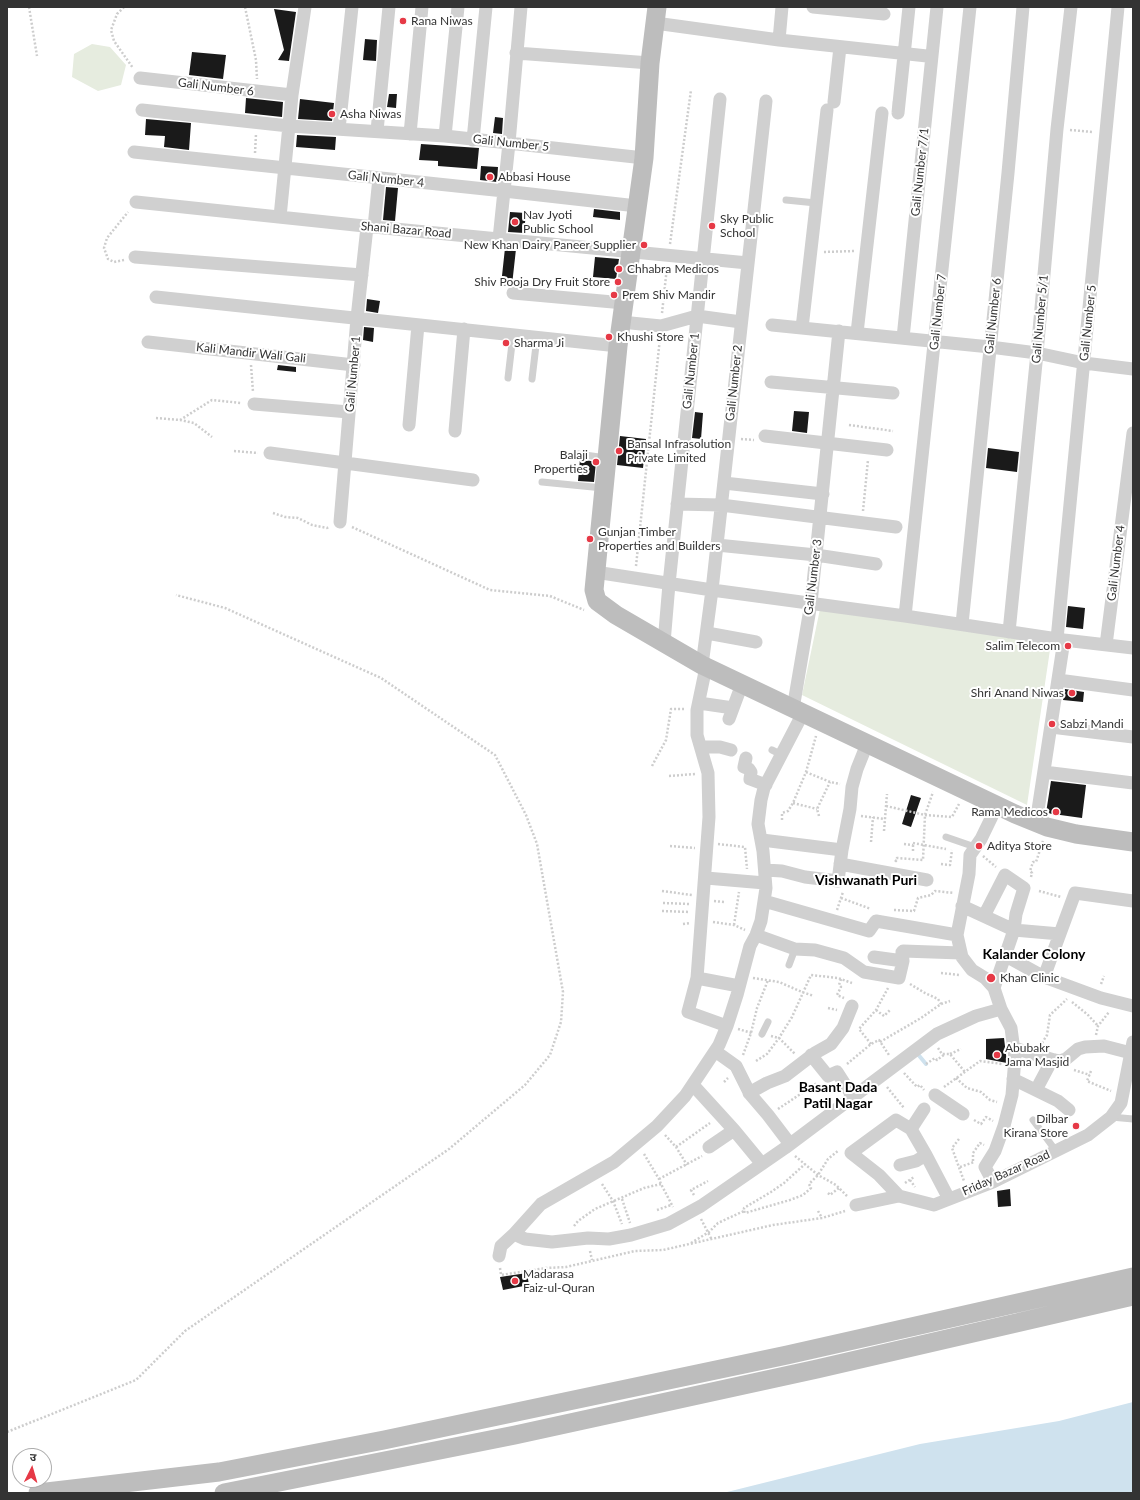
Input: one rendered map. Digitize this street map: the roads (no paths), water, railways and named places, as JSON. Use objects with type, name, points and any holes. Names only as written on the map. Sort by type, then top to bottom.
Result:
[{"type":"main road","points":[[656,15],[650,63],[644,158],[618,346],[595,572],[594,590],[597,601],[616,615],[704,666],[997,806],[1042,825],[1076,834],[1133,842]]},
{"type":"main road","points":[[38,1493],[219,1472],[384,1440],[787,1355],[1133,1277]]},
{"type":"main road","points":[[224,1493],[515,1435],[817,1369],[1133,1296]]},
{"type":"street","points":[[280,217],[286,169],[292,95],[305,7]]},
{"type":"street","points":[[339,129],[352,7]]},
{"type":"street","points":[[378,132],[389,7]]},
{"type":"street","points":[[410,134],[422,7]]},
{"type":"street","points":[[446,136],[458,7]]},
{"type":"street","points":[[474,140],[486,7]]},
{"type":"street","points":[[499,239],[521,7]]},
{"type":"street","points":[[779,40],[782,7]]},
{"type":"street","points":[[814,7],[884,14]]},
{"type":"street","points":[[899,102],[898,113],[909,7]]},
{"type":"street","name":"Gali Number 7/1","points":[[903,338],[937,7]]},
{"type":"street","name":"Gali Number 7","points":[[905,616],[970,7]]},
{"type":"street","name":"Gali Number 6","points":[[962,624],[1023,7]]},
{"type":"street","name":"Gali Number 5/1","points":[[1009,632],[1037,353],[1057,129],[1071,7]]},
{"type":"street","name":"Gali Number 5","points":[[1042,825],[1044,772],[1058,680],[1084,363],[1118,7]]},
{"type":"street","points":[[656,15],[779,40],[927,56]]},
{"type":"street","points":[[802,328],[816,203],[840,47]]},
{"type":"street","points":[[516,53],[650,63]]},
{"type":"street","name":"Gali Number 6","points":[[140,78],[292,95]]},
{"type":"street","name":"Gali Number 1","points":[[664,643],[677,504],[720,99]]},
{"type":"street","name":"Gali Number 2","points":[[727,1026],[688,1012],[697,978],[706,878],[710,806],[708,773],[697,735],[698,706],[704,666],[766,101]]},
{"type":"street","name":"Gali Number 5","points":[[142,110],[289,126],[446,136],[644,158]]},
{"type":"street","points":[[857,333],[882,113]]},
{"type":"street","name":"Gali Number 4","points":[[134,152],[637,206]]},
{"type":"street","name":"Gali Number 1","points":[[340,522],[357,318],[362,275],[379,178]]},
{"type":"street","name":"Shani Bazar Road","points":[[136,202],[371,227],[703,260],[748,263]]},
{"type":"street","points":[[135,257],[362,275]]},
{"type":"street","points":[[513,293],[624,303]]},
{"type":"street","points":[[156,297],[618,346]]},
{"type":"street","points":[[621,322],[661,326],[697,316],[741,322]]},
{"type":"street","points":[[409,425],[418,325]]},
{"type":"street","points":[[772,325],[990,347],[1037,353],[1084,363],[1133,369]]},
{"type":"street","points":[[454,431],[464,329]]},
{"type":"street","name":"Gali Number 3","points":[[499,1256],[501,1246],[541,1204],[614,1162],[657,1126],[679,1104],[715,1050],[727,1026],[750,946],[756,935],[764,901],[765,876],[762,840],[758,824],[761,800],[777,753],[805,714],[811,603],[839,331]]},
{"type":"street","name":"Kali Mandir Wali Gali","points":[[148,342],[354,365]]},
{"type":"street","points":[[771,382],[893,393]]},
{"type":"street","points":[[254,404],[349,412]]},
{"type":"street","name":"Gali Number 4","points":[[1106,645],[1133,432]]},
{"type":"street","points":[[765,436],[887,450]]},
{"type":"street","points":[[270,453],[473,480]]},
{"type":"street","points":[[724,483],[823,494]]},
{"type":"street","points":[[677,504],[721,505],[896,527]]},
{"type":"street","points":[[717,545],[816,554],[876,564]]},
{"type":"street","points":[[595,572],[669,584],[962,624],[1061,640],[1133,648]]},
{"type":"street","points":[[707,633],[756,642]]},
{"type":"street","points":[[1058,680],[1133,690]]},
{"type":"street","points":[[698,706],[731,714],[742,684]]},
{"type":"street","points":[[1051,727],[1133,737]]},
{"type":"street","points":[[706,878],[740,881],[782,872],[805,877],[838,881],[852,787],[857,769],[867,744]]},
{"type":"street","points":[[701,747],[720,747],[731,750]]},
{"type":"street","points":[[746,758],[744,767],[751,772],[749,776],[750,779],[766,786]]},
{"type":"street","points":[[1044,772],[1133,783]]},
{"type":"street","points":[[993,1182],[985,1167],[995,1151],[1009,1107],[1014,1074],[1014,1048],[1011,1028],[1001,1009],[994,988],[985,978],[972,970],[962,957],[957,935],[973,851],[981,839],[997,806]]},
{"type":"street","points":[[762,840],[842,850]]},
{"type":"street","points":[[840,864],[927,880]]},
{"type":"street","points":[[984,916],[1005,875],[1024,888],[1016,914],[1014,930],[994,988]]},
{"type":"street","points":[[1044,977],[1075,893],[1133,901]]},
{"type":"street","points":[[963,900],[984,916],[1014,930],[1060,934]]},
{"type":"street","points":[[764,901],[869,931],[879,917],[957,935]]},
{"type":"street","points":[[756,935],[795,949],[815,950],[844,958],[864,972],[899,978],[903,961],[902,952],[904,951],[961,953]]},
{"type":"street","points":[[874,956],[903,961]]},
{"type":"street","points":[[1006,956],[1044,977],[1115,1002],[1133,1006]]},
{"type":"street","points":[[697,978],[740,981]]},
{"type":"street","points":[[749,1093],[766,1083],[785,1076],[811,1055],[831,1044],[843,1028],[852,1006]]},
{"type":"street","points":[[514,1234],[525,1239],[552,1242],[565,1242],[588,1238],[609,1239],[655,1228],[678,1218],[696,1209],[788,1146],[931,1039],[945,1030],[976,1016],[1001,1009]]},
{"type":"street","points":[[1014,1048],[1052,1060],[1060,1061],[1066,1059],[1078,1049],[1085,1047],[1104,1046],[1132,1048]]},
{"type":"street","name":"Friday Bazar Road","points":[[899,1196],[934,1205],[993,1182],[1088,1136],[1111,1117],[1121,1103],[1132,1048]]},
{"type":"street","points":[[715,1050],[736,1066],[749,1093],[768,1115],[788,1146]]},
{"type":"street","points":[[811,1055],[832,1074],[853,1097]]},
{"type":"street","points":[[1036,1090],[1052,1060]]},
{"type":"street","points":[[1014,1074],[1036,1090],[1058,1101],[1069,1110]]},
{"type":"street","points":[[693,1085],[734,1130],[762,1164]]},
{"type":"street","points":[[932,1094],[962,1114]]},
{"type":"street","points":[[911,1129],[921,1113]]},
{"type":"street","points":[[899,1196],[879,1175],[851,1153],[892,1128],[896,1120],[911,1129],[949,1199]]},
{"type":"street","points":[[707,1151],[734,1130]]},
{"type":"street","points":[[900,1165],[916,1161],[926,1155]]},
{"type":"street","points":[[856,1205],[899,1196]]},
{"type":"lane","points":[[786,200],[816,203]]},
{"type":"lane","points":[[508,378],[513,335]]},
{"type":"lane","points":[[532,379],[537,337]]},
{"type":"lane","points":[[578,454],[607,458]]},
{"type":"lane","points":[[542,482],[604,488]]},
{"type":"lane","points":[[946,837],[973,851]]},
{"type":"lane","points":[[788,965],[795,949]]},
{"type":"lane","points":[[762,1034],[768,1022]]},
{"type":"lane","points":[[1111,1117],[1133,1119]]},
{"type":"lane","points":[[1033,1120],[1056,1151]]},
{"type":"water","points":[[1133,1402],[1133,1493],[723,1493],[920,1444],[1059,1421]]},
{"type":"waterway","points":[[916,1052],[926,1064]]},
{"type":"place","name":"Rana Niwas","points":[[403,21]]},
{"type":"place","name":"Asha Niwas","points":[[332,114]]},
{"type":"place","name":"Abbasi House","points":[[490,177]]},
{"type":"place","name":"Nav Jyoti Public School","points":[[515,222]]},
{"type":"place","name":"Sky Public School","points":[[712,226]]},
{"type":"place","name":"New Khan Dairy Paneer Supplier","points":[[644,245]]},
{"type":"place","name":"Chhabra Medicos","points":[[619,269]]},
{"type":"place","name":"Shiv Pooja Dry Fruit Store","points":[[618,282]]},
{"type":"place","name":"Prem Shiv Mandir","points":[[614,295]]},
{"type":"place","name":"Khushi Store","points":[[609,337]]},
{"type":"place","name":"Sharma Ji","points":[[506,343]]},
{"type":"place","name":"Bansal Infrasolution Private Limited","points":[[619,451]]},
{"type":"place","name":"Balaji Properties","points":[[596,462]]},
{"type":"place","name":"Gunjan Timber Properties and Builders","points":[[590,539]]},
{"type":"place","name":"Salim Telecom","points":[[1068,646]]},
{"type":"place","name":"Shri Anand Niwas","points":[[1072,693]]},
{"type":"place","name":"Sabzi Mandi","points":[[1052,724]]},
{"type":"place","name":"Rama Medicos","points":[[1056,812]]},
{"type":"place","name":"Aditya Store","points":[[979,846]]},
{"type":"place","name":"Khan Clinic","points":[[991,978]]},
{"type":"place","name":"Abubakr Jama Masjid","points":[[997,1055]]},
{"type":"place","name":"Dilbar Kirana Store","points":[[1076,1126]]},
{"type":"place","name":"Madarasa Faiz-ul-Quran","points":[[515,1281]]},
{"type":"district","name":"Vishwanath Puri","points":[[866,880]]},
{"type":"district","name":"Kalander Colony","points":[[1034,954]]},
{"type":"district","name":"Basant Dada Patil Nagar","points":[[838,1096]]}]
